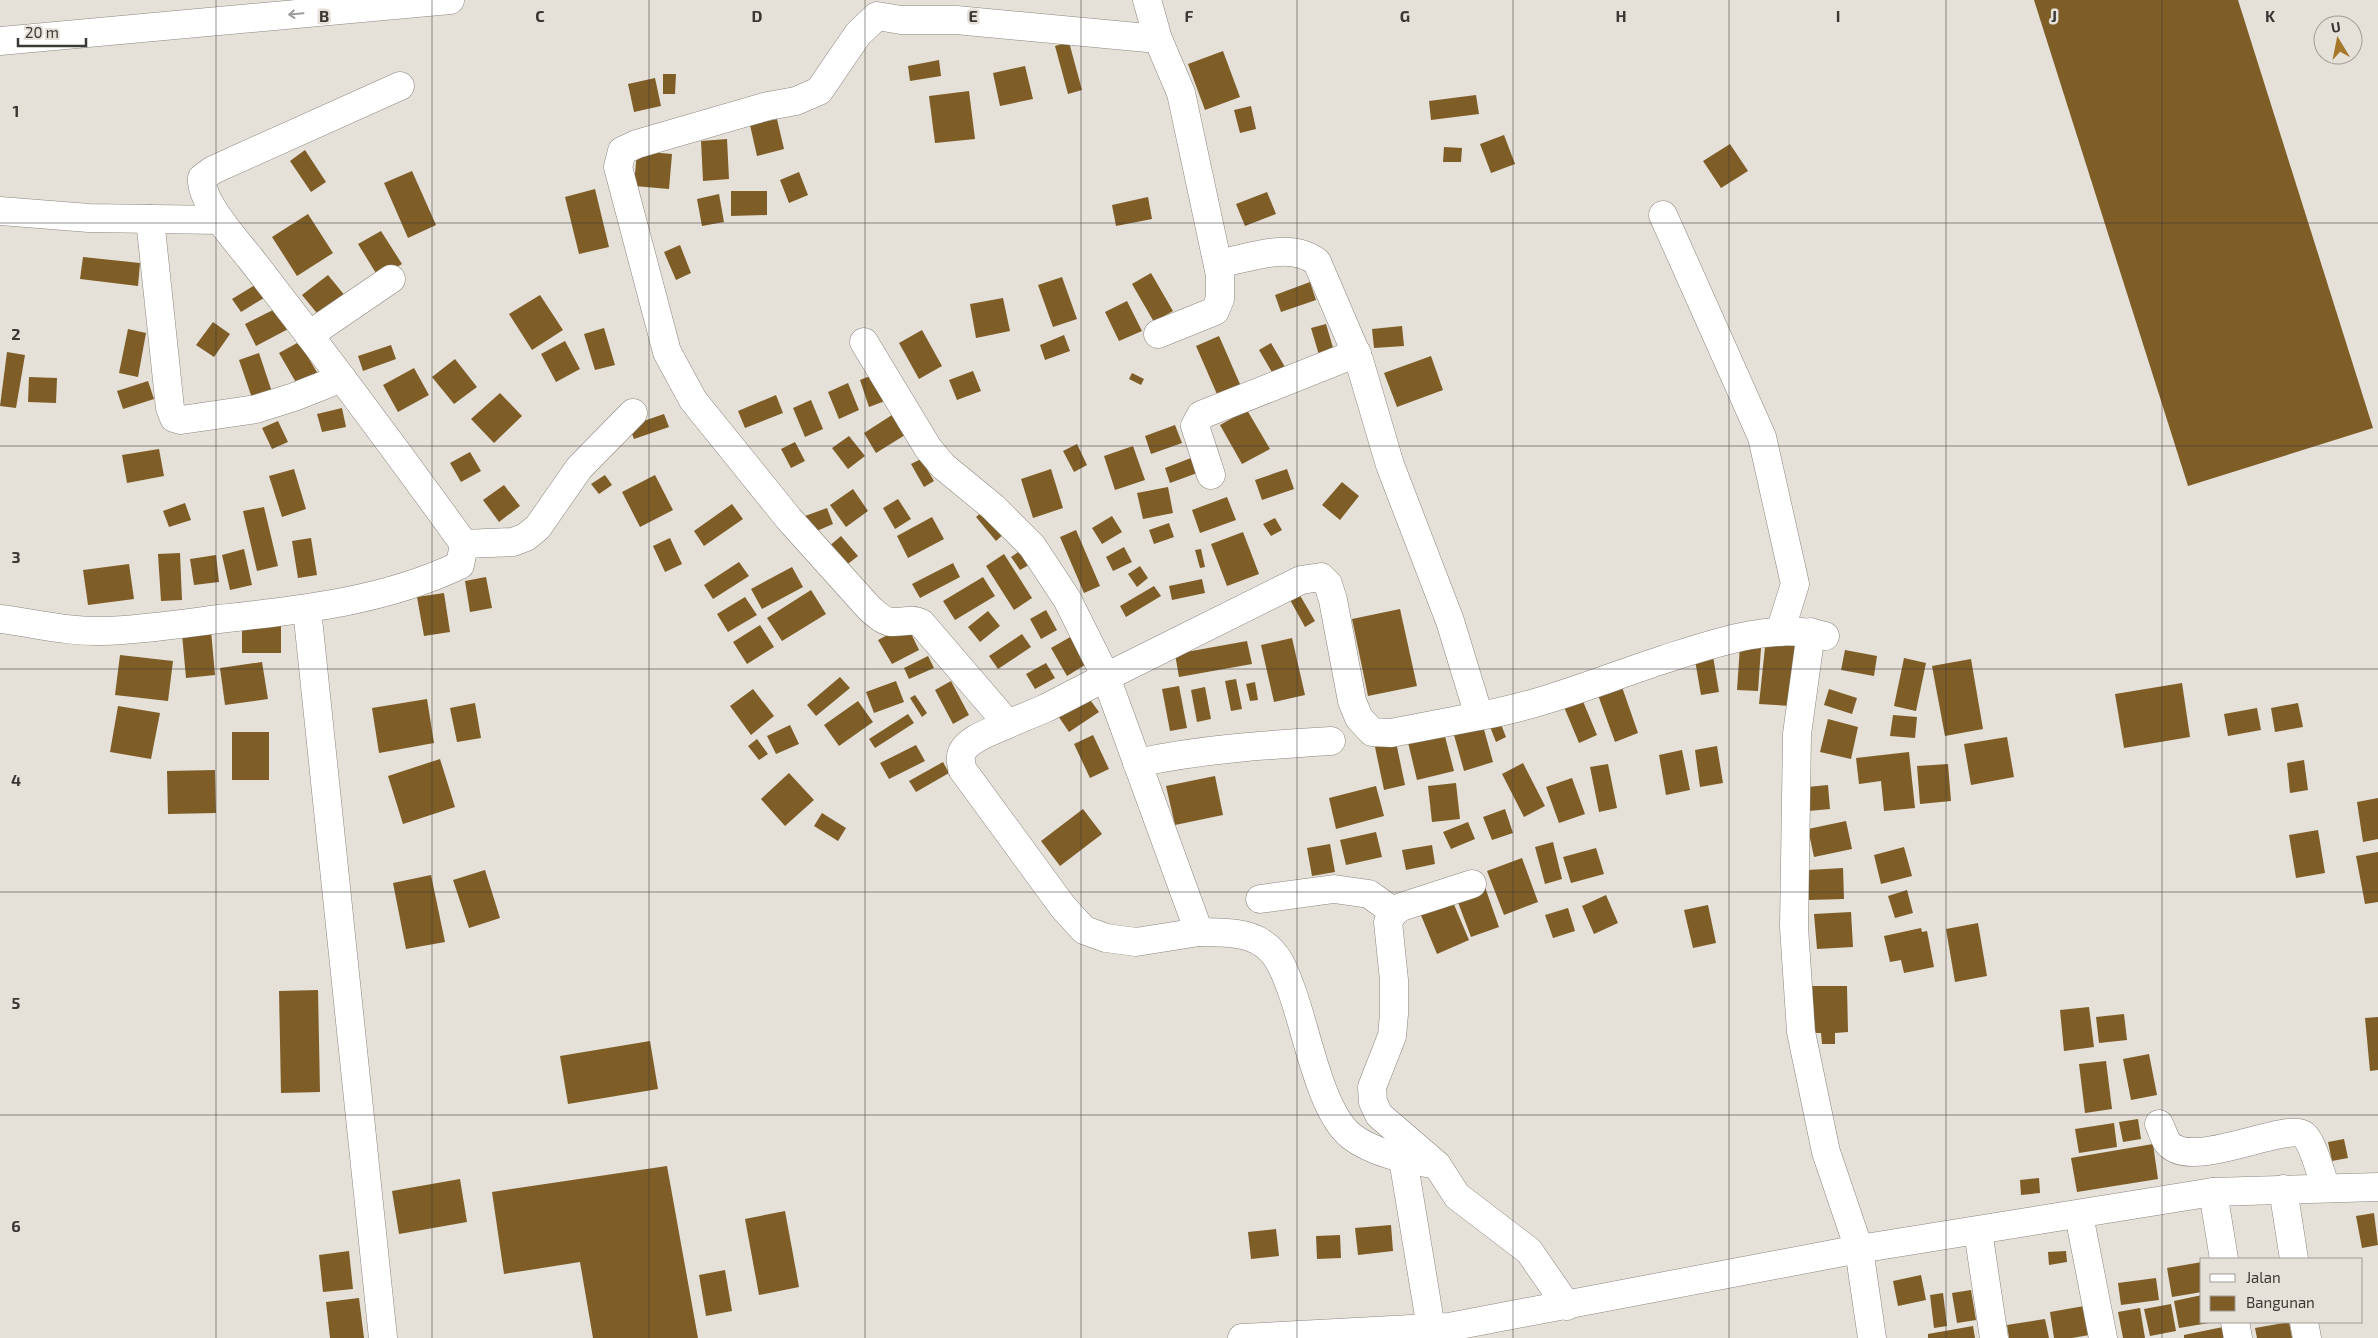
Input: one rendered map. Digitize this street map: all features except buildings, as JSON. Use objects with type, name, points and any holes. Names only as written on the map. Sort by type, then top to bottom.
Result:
[{"type":"main road","points":[[0,41],[450,0]]},
{"type":"main road","points":[[1147,0],[1158,39],[1181,92],[1218,264],[1220,299],[1215,310],[1158,334]]},
{"type":"main road","points":[[1008,724],[921,623],[913,620],[893,622],[884,620],[870,609],[789,519],[692,400],[667,352],[618,167],[622,151],[637,144],[768,106],[796,101],[819,92],[858,34],[877,16],[901,20],[956,20],[1158,39]]},
{"type":"main road","points":[[0,618],[65,630],[101,631],[307,609],[353,600],[442,573],[460,565],[464,544],[342,378],[220,220],[201,187],[202,178],[213,170],[400,86]]},
{"type":"main road","points":[[0,211],[150,219],[220,220]]},
{"type":"main road","points":[[1663,215],[1762,437],[1795,584],[1780,632]]},
{"type":"main road","points":[[150,219],[170,408],[174,418],[181,420],[256,409],[294,397],[342,378]]},
{"type":"main road","points":[[1218,264],[1284,252],[1308,255],[1318,262],[1357,353],[1390,465],[1450,621],[1479,716]]},
{"type":"main road","points":[[309,335],[391,279]]},
{"type":"main road","points":[[864,342],[928,448],[943,466],[993,507],[1032,546],[1067,599],[1106,677],[1199,932]]},
{"type":"main road","points":[[1211,475],[1195,426],[1201,415],[1357,353]]},
{"type":"main road","points":[[464,544],[513,542],[526,538],[538,527],[579,468],[633,413]]},
{"type":"main road","points":[[1437,1165],[1403,1159],[1351,1136],[1330,1110],[1297,1004],[1280,960],[1262,942],[1234,934],[1199,932],[1136,942],[1106,938],[1084,930],[1063,907],[962,769],[961,756],[965,748],[976,740],[1008,724],[1046,708],[1301,580],[1320,577],[1328,584],[1333,600],[1352,702],[1360,718],[1372,732],[1391,733],[1524,707],[1700,648],[1742,637],[1780,632],[1818,634],[1797,744],[1794,927],[1800,1032],[1826,1152],[1859,1249],[1872,1338]]},
{"type":"main road","points":[[307,609],[383,1338]]},
{"type":"main road","points":[[1137,763],[1174,755],[1228,748],[1332,741]]},
{"type":"main road","points":[[1472,884],[1401,907],[1394,912],[1388,922],[1394,980],[1392,1036],[1372,1087],[1373,1102],[1379,1115],[1437,1165],[1457,1196],[1529,1251],[1567,1306]]},
{"type":"main road","points":[[1260,899],[1334,890],[1369,894],[1394,912]]},
{"type":"main road","points":[[2159,1124],[2167,1142],[2175,1148],[2184,1151],[2204,1151],[2232,1147],[2286,1133],[2296,1132],[2304,1135],[2311,1147],[2326,1188]]},
{"type":"main road","points":[[1403,1159],[1431,1328]]},
{"type":"main road","points":[[1242,1338],[1449,1327],[1859,1249],[2213,1192],[2378,1187]]},
{"type":"main road","points":[[2283,1189],[2294,1258]]},
{"type":"main road","points":[[2213,1192],[2224,1258]]},
{"type":"main road","points":[[2078,1215],[2103,1338]]},
{"type":"main road","points":[[1978,1231],[1994,1338]]},
{"type":"main road","points":[[2235,1323],[2238,1338]]},
{"type":"main road","points":[[2304,1323],[2307,1338]]}]
